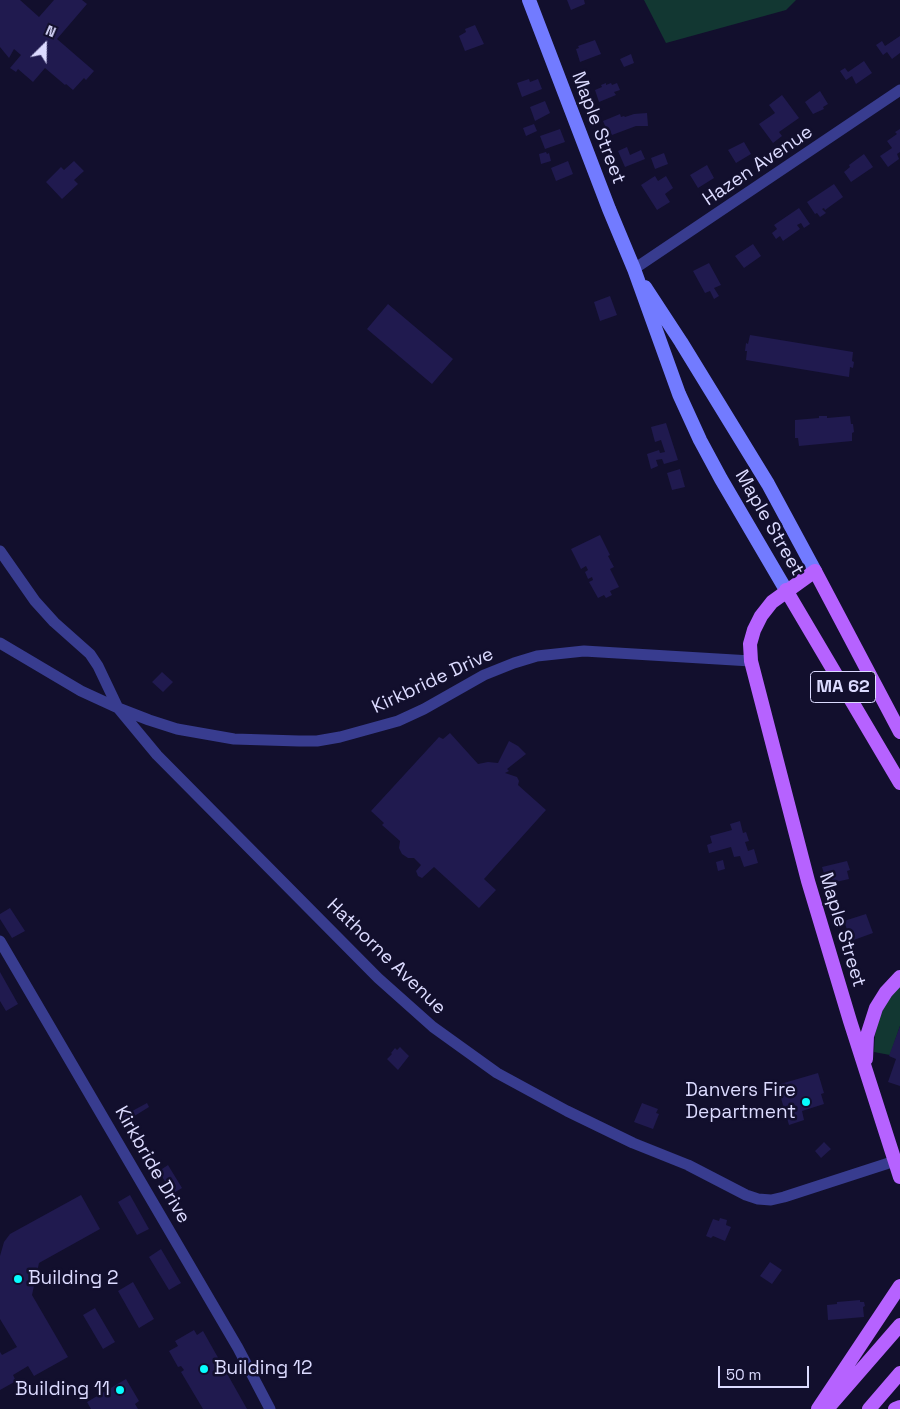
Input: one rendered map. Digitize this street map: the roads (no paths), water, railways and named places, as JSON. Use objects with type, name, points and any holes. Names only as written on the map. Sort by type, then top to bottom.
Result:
[{"type":"main road","name":"Maple Street","points":[[529,0],[609,210],[634,269],[663,353],[696,432],[721,479],[900,783]]},
{"type":"main road","name":"Maple Street","points":[[634,269],[768,484],[900,732]]},
{"type":"main road","name":"Maple Street","points":[[815,571],[786,590],[769,605],[758,620],[750,641],[751,661],[800,852],[867,1075],[900,1177]]},
{"type":"main road","points":[[867,1075],[866,1047],[870,1025],[883,995],[900,977]]},
{"type":"main road","points":[[818,1409],[900,1286]]},
{"type":"main road","points":[[827,1409],[900,1325]]},
{"type":"main road","points":[[869,1409],[900,1373]]},
{"type":"main road","points":[[895,1409],[900,1407]]},
{"type":"street","name":"Hazen Avenue","points":[[634,269],[900,90]]},
{"type":"street","name":"Hathorne Avenue","points":[[0,551],[35,601],[54,622],[90,654],[98,666],[118,708],[157,754],[378,978],[434,1027],[503,1077],[633,1143],[694,1168],[746,1195],[758,1199],[771,1200],[784,1197],[895,1161]]},
{"type":"street","name":"Kirkbride Drive","points":[[0,643],[81,691],[118,708],[159,723],[234,739],[317,741],[359,733],[398,721],[424,709],[490,672],[537,656],[584,651],[751,661]]},
{"type":"street","name":"Kirkbride Drive","points":[[0,941],[238,1348],[270,1409]]},
{"type":"place","name":"Danvers Fire Department","points":[[806,1102]]},
{"type":"place","name":"Building 2","points":[[18,1279]]},
{"type":"place","name":"Building 12","points":[[204,1369]]},
{"type":"place","name":"Building 11","points":[[120,1390]]}]
